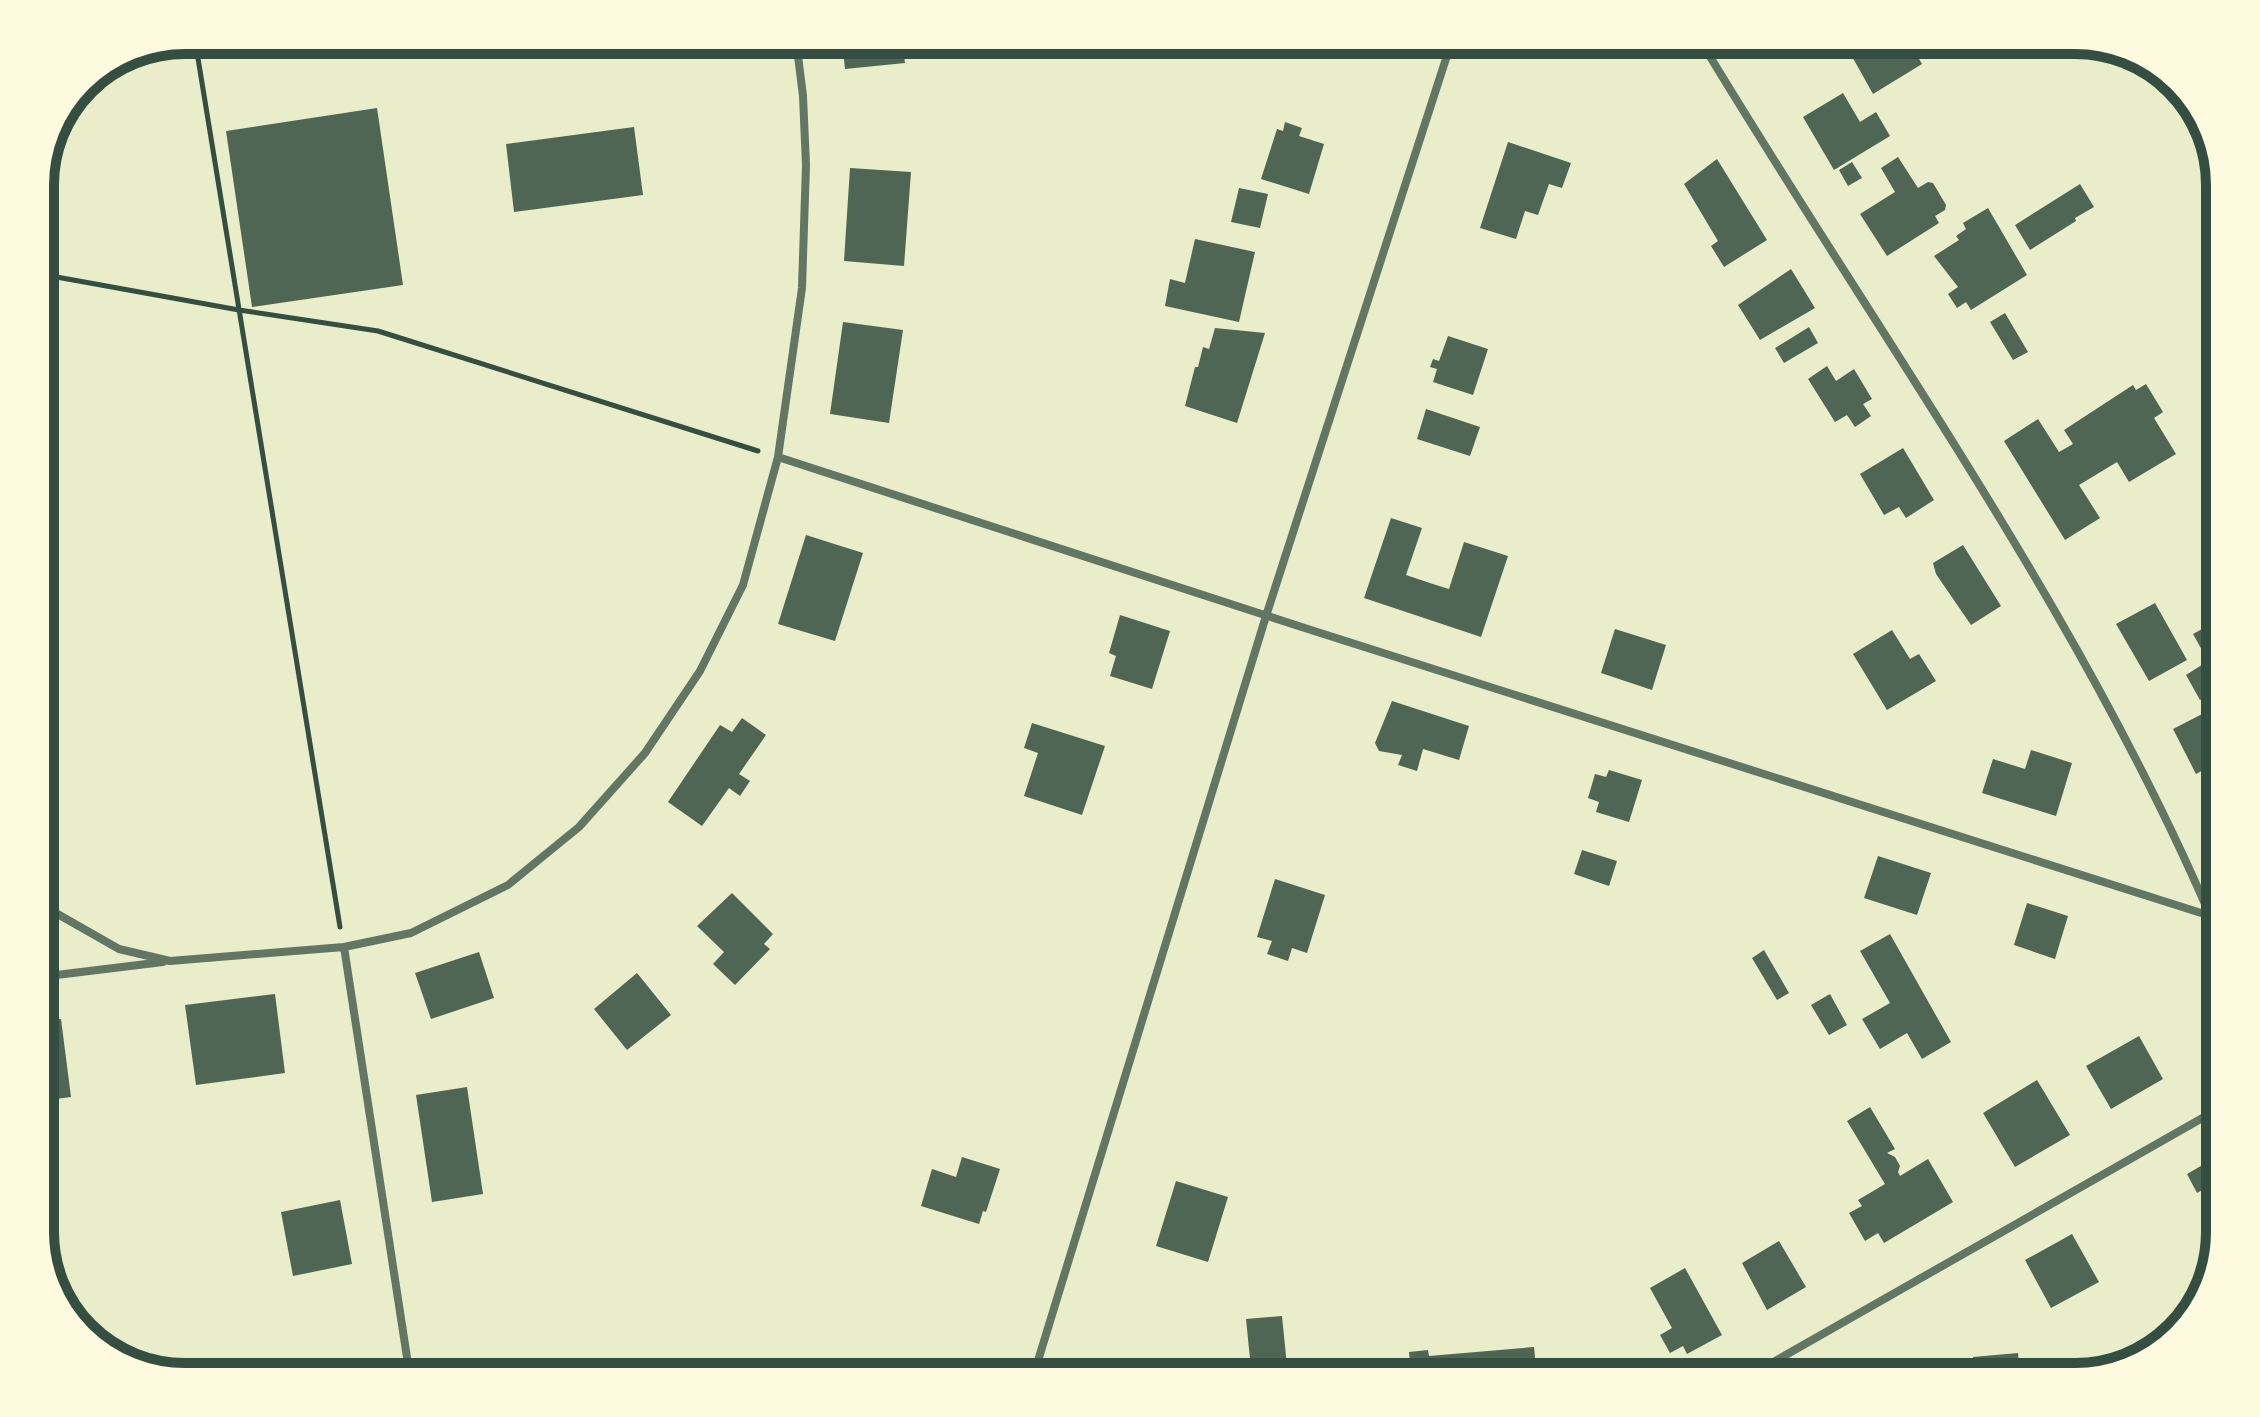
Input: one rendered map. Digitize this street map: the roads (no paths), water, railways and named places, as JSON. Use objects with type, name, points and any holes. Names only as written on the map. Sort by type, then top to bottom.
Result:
[{"type":"street","points":[[54,975],[170,961],[344,947],[411,933],[508,885],[579,827],[645,753],[700,671],[743,585],[778,457],[802,288],[806,165],[798,54]]},
{"type":"street","points":[[1037,1363],[1266,616],[1447,54]]},
{"type":"street","points":[[1708,54],[2049,599],[2141,764],[2206,906]]},
{"type":"street","points":[[778,457],[1266,616],[2206,914]]},
{"type":"street","points":[[54,912],[119,949],[170,961]]},
{"type":"street","points":[[344,947],[408,1363]]},
{"type":"street","points":[[1772,1363],[2206,1116]]}]
